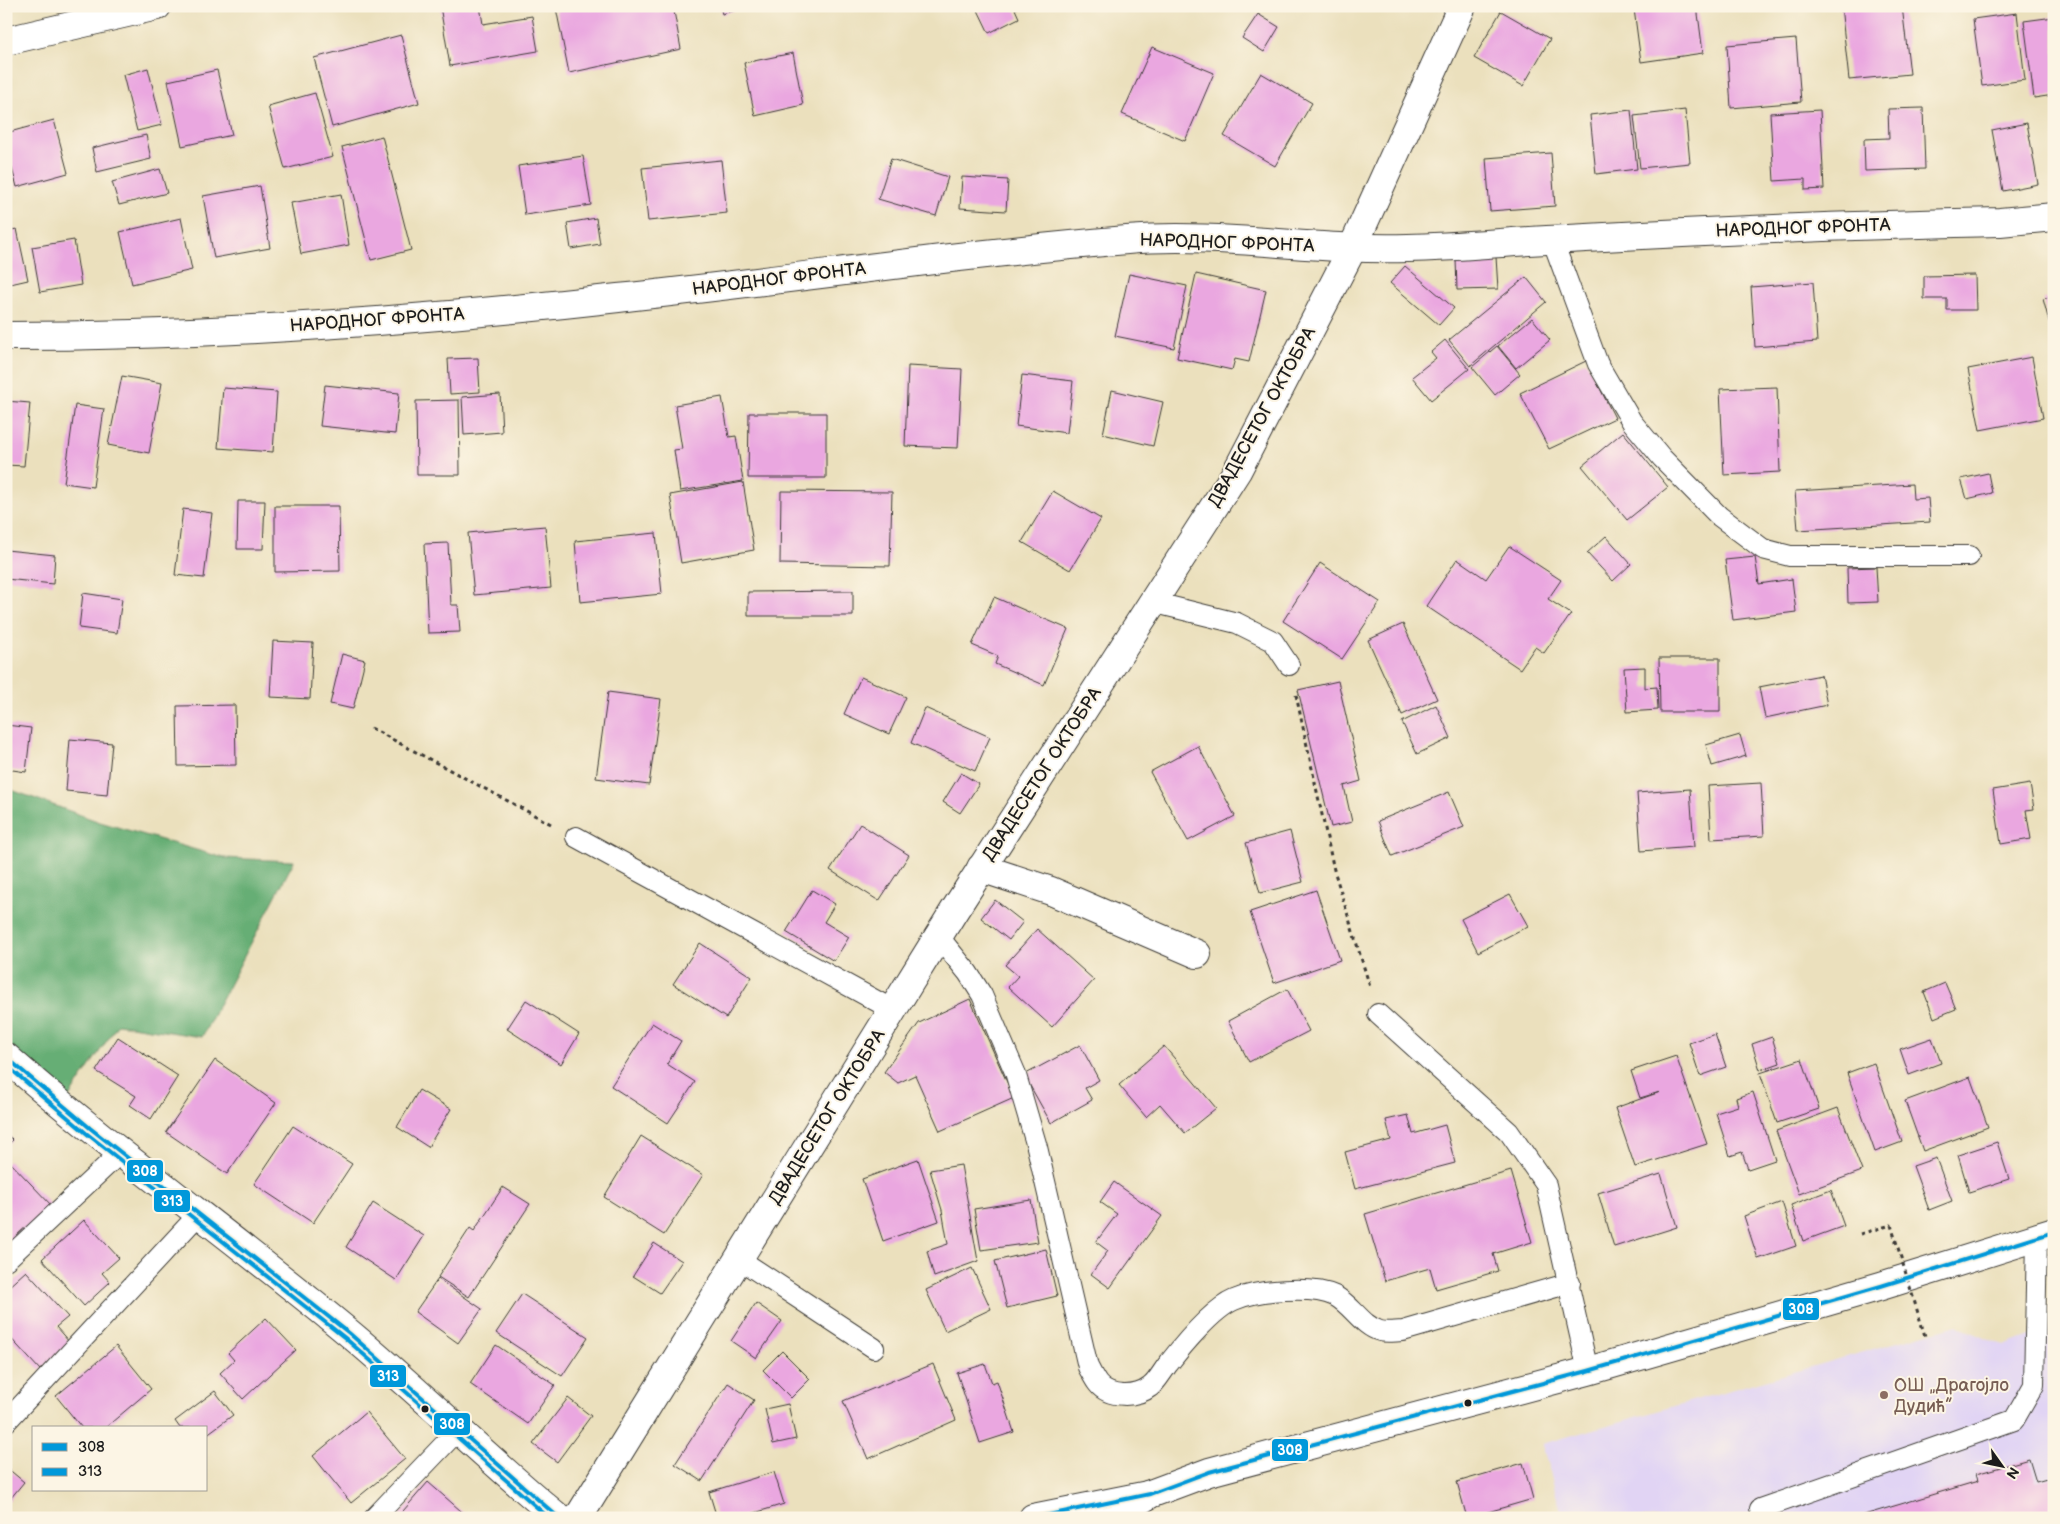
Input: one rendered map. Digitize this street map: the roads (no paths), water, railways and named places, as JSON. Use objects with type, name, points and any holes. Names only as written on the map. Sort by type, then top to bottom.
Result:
[{"type":"street","points":[[6,41],[157,6]]},
{"type":"street","name":"ДВАДЕСЕТОГ ОКТОБРА","points":[[578,1518],[981,868],[1237,471],[1352,249],[1462,6]]},
{"type":"street","name":"НАРОДНОГ ФРОНТА","points":[[6,336],[129,336],[432,317],[624,298],[1009,250],[1136,239],[1222,239],[1352,249],[1408,248],[1552,239],[2000,222],[2054,217]]},
{"type":"street","points":[[981,868],[1051,891],[1197,954]]},
{"type":"street","points":[[6,1057],[62,1107],[349,1333],[559,1518]]},
{"type":"street","points":[[1033,1518],[1150,1494],[1209,1472],[1588,1371],[2045,1235]]},
{"type":"street","points":[[1112,1518],[1150,1494]]},
{"type":"lane","points":[[1552,239],[1598,364],[1632,422],[1662,458],[1718,516],[1763,548],[1790,556],[1969,556]]},
{"type":"lane","points":[[1152,602],[1237,623],[1273,641],[1289,665]]},
{"type":"lane","points":[[576,837],[893,1010]]},
{"type":"lane","points":[[939,936],[968,973],[982,995],[1014,1072],[1037,1147],[1088,1367],[1098,1385],[1117,1394],[1130,1396],[1150,1387],[1180,1349],[1205,1322],[1233,1300],[1282,1290],[1311,1289],[1334,1296],[1348,1305],[1370,1325],[1380,1331],[1387,1332],[1403,1330],[1570,1284]]},
{"type":"lane","points":[[1378,1014],[1509,1132],[1546,1185],[1570,1284],[1588,1371]]},
{"type":"lane","points":[[6,1260],[120,1152]]},
{"type":"lane","points":[[6,1422],[199,1214]]},
{"type":"lane","points":[[1760,1509],[2014,1420],[2034,1385],[2045,1235]]},
{"type":"lane","points":[[740,1259],[874,1348]]},
{"type":"lane","points":[[374,1518],[459,1429]]},
{"type":"place","name":"ОШ „Драгојло Дудић”","points":[[1884,1395]]}]
